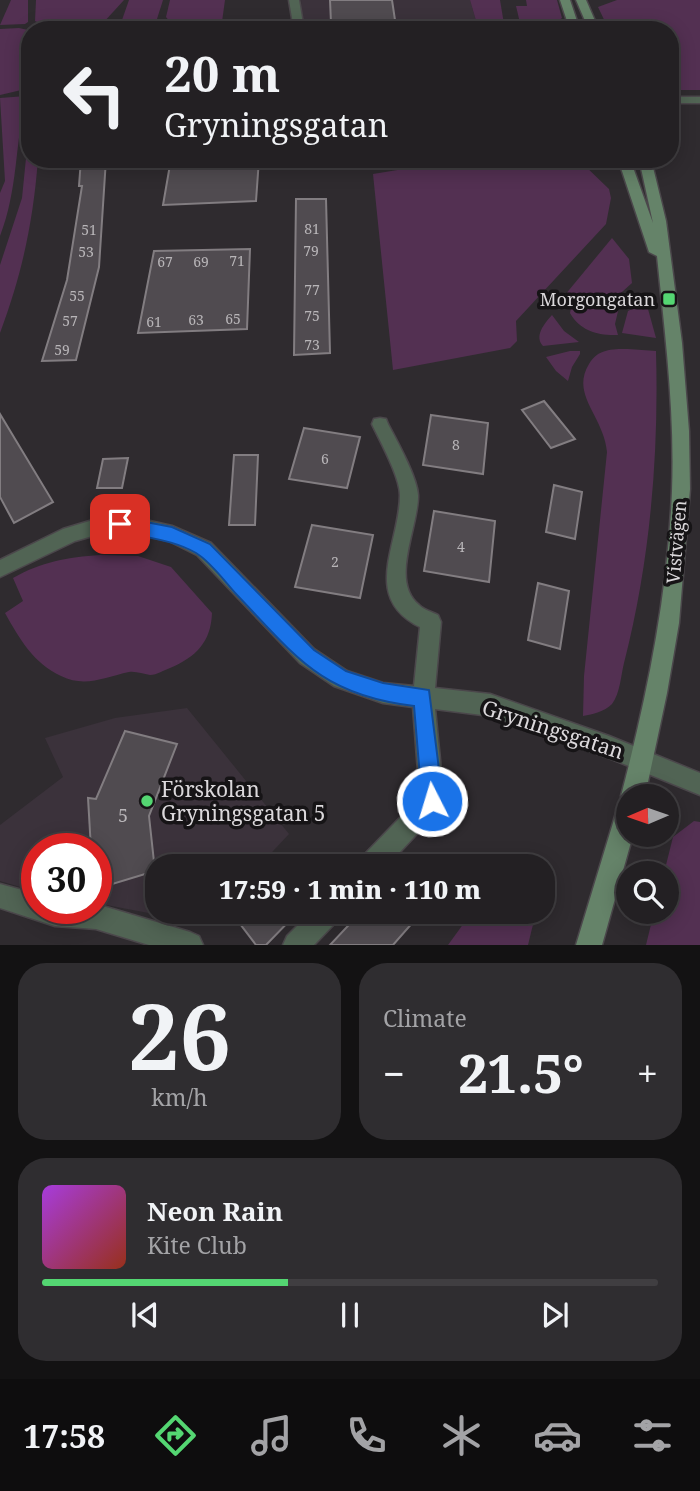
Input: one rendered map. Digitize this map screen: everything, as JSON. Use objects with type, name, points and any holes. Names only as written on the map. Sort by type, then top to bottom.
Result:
[{"type":"main road","points":[[565,0],[572,21]]},
{"type":"main road","points":[[581,0],[590,21]]},
{"type":"main road","name":"Vistvägen","points":[[627,168],[667,285]]},
{"type":"main road","name":"Vistvägen","points":[[636,784],[660,677],[680,517],[681,456],[674,336],[659,212],[647,168]]},
{"type":"main road","points":[[589,945],[618,847]]},
{"type":"street","points":[[294,0],[298,21]]},
{"type":"street","points":[[679,100],[700,100]]},
{"type":"street","points":[[380,424],[409,491],[395,579],[399,594],[408,608],[419,618],[431,621],[423,697],[432,801],[382,854]]},
{"type":"street","name":"Gryningsgatan","points":[[0,569],[70,535],[103,525],[132,524],[172,534],[204,549],[307,656],[323,668],[360,687],[490,705],[642,759]]},
{"type":"street","points":[[642,759],[700,784]]},
{"type":"street","points":[[0,896],[21,903]]},
{"type":"street","points":[[112,921],[190,945]]},
{"type":"street","points":[[296,945],[316,924]]},
{"type":"shaded area","points":[[11,0],[28,0],[28,21],[21,21],[21,24],[0,25]]},
{"type":"shaded area","points":[[36,0],[124,0],[105,21],[35,21]]},
{"type":"shaded area","points":[[129,0],[163,0],[157,19],[122,20]]},
{"type":"shaded area","points":[[170,0],[225,0],[222,21],[169,21],[166,17]]},
{"type":"shaded area","points":[[301,0],[470,0],[476,21],[302,21]]},
{"type":"shaded area","points":[[470,0],[500,0],[504,21],[476,21]]},
{"type":"shaded area","points":[[526,0],[557,0],[562,18],[558,21],[520,21],[516,6],[527,6]]},
{"type":"shaded area","points":[[617,0],[700,0],[700,90],[679,90],[679,21],[605,21],[598,7]]},
{"type":"shaded area","points":[[21,28],[21,90],[0,95],[0,29]]},
{"type":"shaded area","points":[[21,96],[21,122],[13,184],[0,236],[0,193],[5,181],[0,98]]},
{"type":"shaded area","points":[[25,168],[37,168],[25,248],[15,290],[0,333],[0,265],[22,198]]},
{"type":"shaded area","points":[[410,168],[587,168],[609,189],[611,198],[606,224],[516,321],[517,341],[510,348],[393,370],[373,174]]},
{"type":"shaded area","points":[[612,238],[629,259],[632,283],[613,300],[560,301]]},
{"type":"shaded area","points":[[574,306],[619,307],[615,324],[618,335],[604,335],[585,328],[570,313]]},
{"type":"shaded area","points":[[634,308],[648,309],[656,338],[622,333],[628,311]]},
{"type":"shaded area","points":[[552,315],[564,331],[579,342],[543,346],[540,334]]},
{"type":"shaded area","points":[[611,350],[656,351],[656,429],[651,508],[633,625],[617,695],[606,709],[583,716],[584,676],[607,452],[605,439],[583,386],[584,375],[596,355]]},
{"type":"shaded area","points":[[580,351],[580,354],[568,381],[546,357]]},
{"type":"shaded area","points":[[100,555],[138,556],[171,567],[212,613],[209,632],[200,647],[179,664],[150,675],[129,672],[103,679],[78,681],[61,676],[43,665],[22,641],[5,613],[23,601],[13,578],[55,561]]},
{"type":"shaded area","name":"Förskolan Gryningsgatan 5","points":[[187,708],[289,834],[270,854],[145,854],[145,912],[112,906],[112,833],[21,833],[21,887],[0,881],[0,825],[63,777],[45,738],[115,718]]},
{"type":"shaded area","points":[[694,821],[700,822],[700,945],[646,945],[651,924],[679,924],[679,861],[667,861],[670,847],[679,847],[679,832]]},
{"type":"shaded area","points":[[463,924],[533,924],[528,945],[448,945]]},
{"type":"building","points":[[330,0],[392,0],[395,20],[331,21]]},
{"type":"building","points":[[80,168],[105,168],[99,267],[76,360],[42,361],[67,280],[82,186],[79,186]]},
{"type":"building","points":[[169,168],[258,168],[256,201],[163,205]]},
{"type":"building","points":[[296,199],[326,199],[330,353],[294,355]]},
{"type":"building","points":[[250,249],[247,329],[138,333],[154,251]]},
{"type":"building","points":[[544,401],[575,439],[551,448],[522,410]]},
{"type":"building","points":[[0,414],[53,502],[14,523],[0,497]]},
{"type":"building","points":[[431,415],[488,423],[483,474],[423,465]]},
{"type":"building","points":[[304,428],[360,437],[347,488],[289,479]]},
{"type":"building","points":[[234,455],[258,455],[255,525],[229,525]]},
{"type":"building","points":[[128,458],[122,488],[97,488],[103,459]]},
{"type":"building","points":[[554,485],[582,492],[575,539],[546,532]]},
{"type":"building","points":[[434,511],[495,521],[489,582],[424,571]]},
{"type":"building","points":[[312,525],[373,535],[360,598],[295,587]]},
{"type":"building","points":[[538,583],[569,591],[560,649],[528,640]]},
{"type":"building","points":[[125,731],[177,744],[149,816],[153,854],[145,854],[145,874],[112,884],[112,833],[90,833],[88,798],[96,799]]},
{"type":"building","points":[[240,924],[286,924],[266,945],[256,945]]},
{"type":"building","points":[[350,924],[411,924],[393,945],[330,945]]},
{"type":"place","name":"Morgongatan","points":[[669,299]]},
{"type":"place","name":"Förskolan Gryningsgatan 5","points":[[147,801]]},
{"type":"route","points":[[120,524],[132,524],[172,534],[204,549],[307,656],[341,679],[383,693],[423,697],[432,801]]}]
